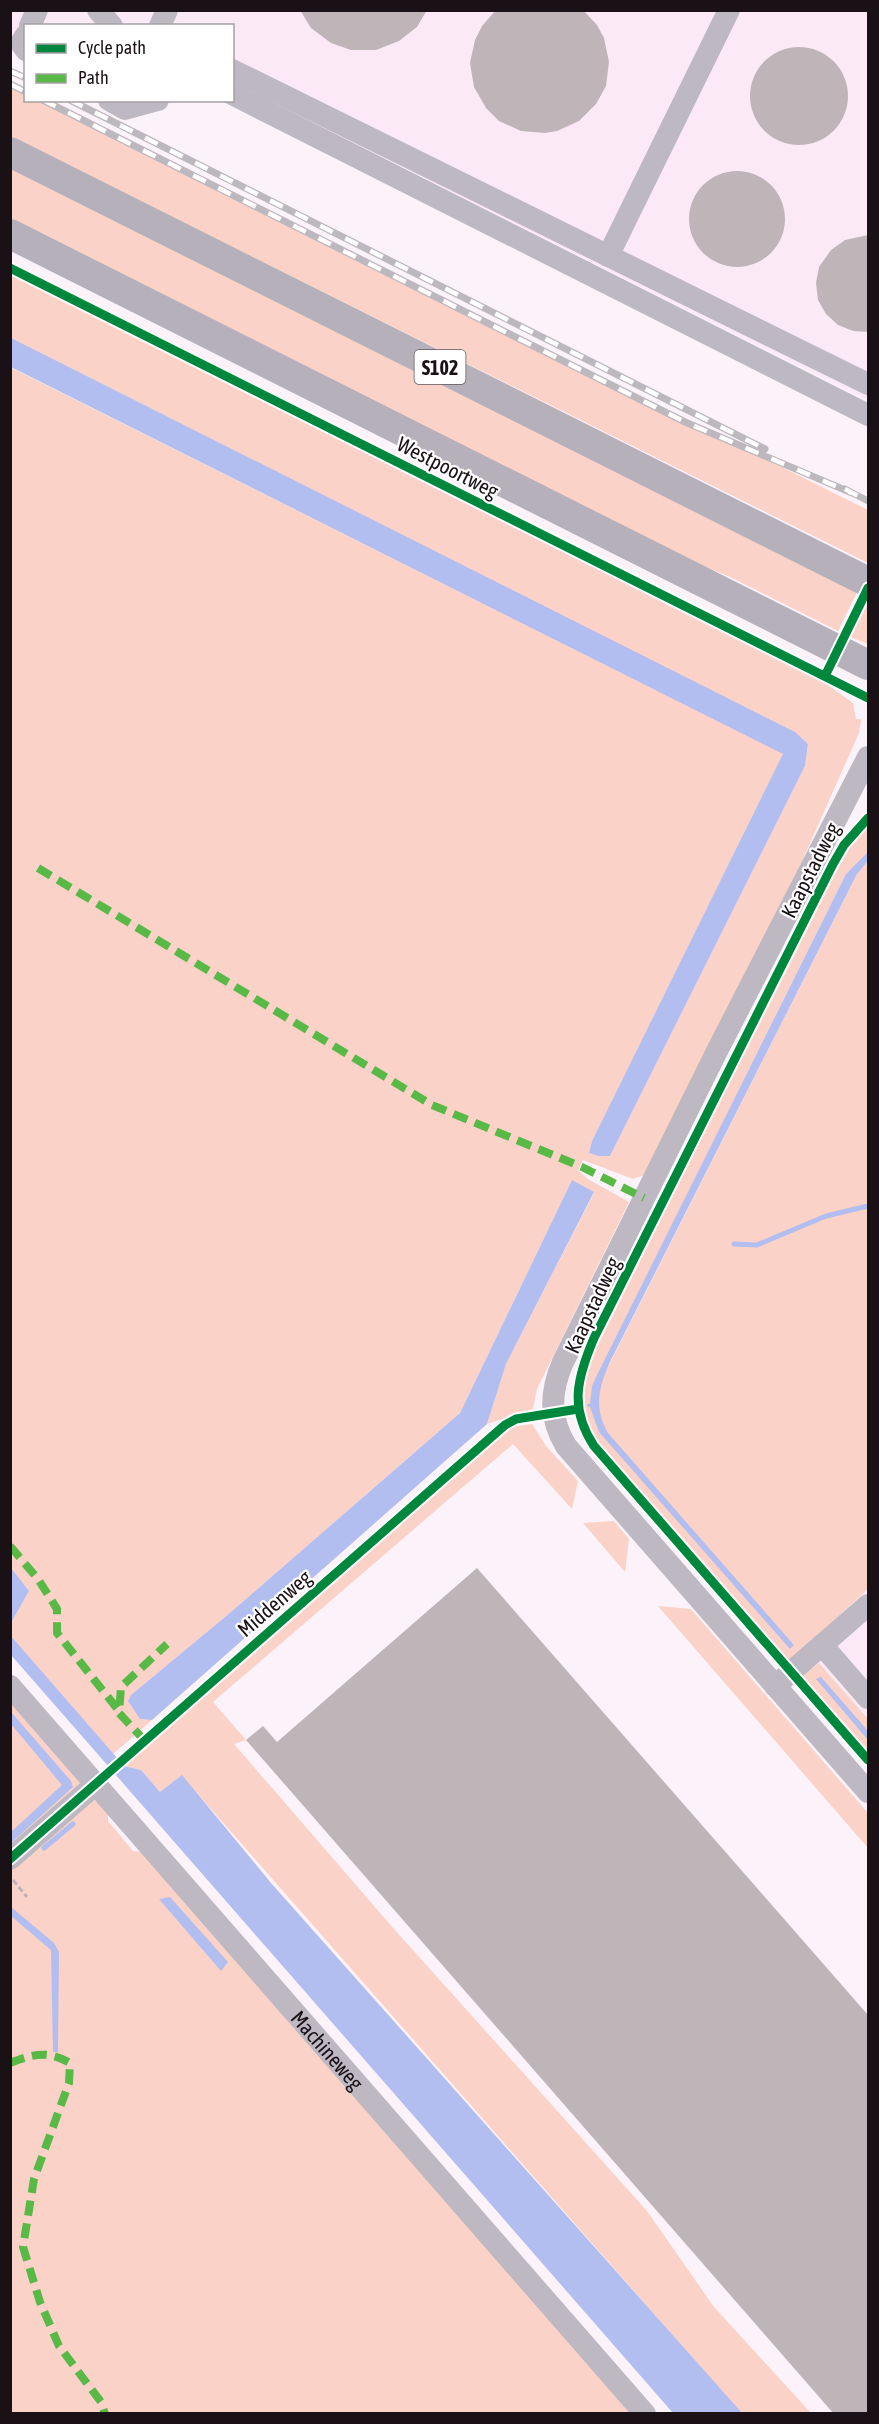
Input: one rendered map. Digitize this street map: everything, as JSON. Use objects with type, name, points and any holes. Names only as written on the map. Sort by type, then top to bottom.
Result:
[{"type":"main road","name":"S102","points":[[10,153],[868,582]]},
{"type":"main road","name":"Westpoortweg","points":[[10,234],[868,665]]},
{"type":"street","points":[[31,24],[38,10]]},
{"type":"street","points":[[98,10],[110,24]]},
{"type":"street","points":[[161,24],[167,10]]},
{"type":"street","points":[[608,256],[729,10]]},
{"type":"street","points":[[234,71],[868,384]]},
{"type":"street","points":[[234,95],[868,416]]},
{"type":"street","points":[[113,102],[125,109],[151,102]]},
{"type":"street","name":"Kaapstadweg","points":[[868,757],[717,1050],[563,1362],[556,1377],[553,1397],[553,1412],[558,1431],[566,1446],[868,1792]]},
{"type":"street","points":[[775,1686],[822,1645],[865,1614]]},
{"type":"street","points":[[822,1645],[868,1698]]},
{"type":"street","name":"Machineweg","points":[[10,1686],[645,2414]]},
{"type":"street","points":[[10,1858],[96,1784]]},
{"type":"path","points":[[15,1882],[27,1897]]},
{"type":"shaded area","points":[[11,10],[868,11],[868,400],[234,83],[234,24],[24,24],[24,47],[11,48]]},
{"type":"shaded area","points":[[10,82],[24,89],[24,102],[49,102],[868,510],[868,563],[11,137]]},
{"type":"shaded area","points":[[10,163],[859,588],[838,631],[728,576],[650,545],[11,225]]},
{"type":"shaded area","points":[[11,274],[817,677],[853,703],[856,719],[861,719],[859,733],[798,870],[644,1175],[633,1179],[583,1160],[578,1170],[588,1179],[629,1202],[537,1389],[533,1409],[487,1424],[506,1364],[594,1193],[572,1180],[460,1413],[231,1612],[131,1695],[140,1719],[152,1720],[113,1754],[11,1636],[11,1623],[29,1591],[10,1568],[10,367],[784,754],[592,1141],[589,1153],[610,1156],[805,766],[808,744],[11,341]]},
{"type":"shaded area","points":[[868,594],[868,644],[848,636]]},
{"type":"shaded area","points":[[868,826],[868,854],[846,874],[599,1372],[601,1381],[857,874],[868,861],[868,1589],[789,1661],[599,1446],[584,1408],[584,1385],[597,1346],[835,872],[850,847]]},
{"type":"shaded area","points":[[532,1424],[546,1446],[578,1481],[572,1509],[513,1444],[213,1702],[246,1740],[234,1744],[394,1929],[647,2211],[714,2307],[811,2413],[741,2413],[182,1776],[160,1792],[141,1770],[124,1766],[510,1427]]},
{"type":"shaded area","points":[[614,1521],[629,1539],[625,1572],[583,1523]]},
{"type":"shaded area","points":[[868,1589],[868,1719],[804,1645]]},
{"type":"shaded area","points":[[658,1606],[691,1609],[868,1813],[868,1848]]},
{"type":"shaded area","points":[[819,1663],[868,1719],[868,1751],[803,1676]]},
{"type":"shaded area","points":[[10,1696],[84,1784],[10,1852]]},
{"type":"shaded area","points":[[93,1799],[108,1810],[108,1821],[133,1851],[143,1852],[635,2413],[11,2414],[11,1868]]},
{"type":"water","points":[[11,338],[795,732],[808,744],[805,766],[610,1156],[589,1153],[592,1141],[783,754],[11,367]]},
{"type":"water","points":[[868,852],[868,861],[857,874],[611,1360],[599,1396],[600,1414],[608,1433],[794,1645],[790,1649],[599,1432],[587,1404],[590,1404],[592,1386],[597,1375],[846,874]]},
{"type":"water","points":[[572,1180],[594,1192],[506,1364],[487,1424],[152,1720],[140,1719],[128,1701],[131,1695],[231,1612],[460,1413]]},
{"type":"water","points":[[11,1568],[29,1591],[11,1623]]},
{"type":"water","points":[[10,1629],[11,1636],[118,1759],[109,1767],[11,1655]]},
{"type":"water","points":[[821,1677],[868,1731],[868,1740],[816,1679]]},
{"type":"water","points":[[11,1712],[71,1781],[73,1787],[11,1843],[11,1832],[62,1785],[11,1724]]},
{"type":"water","points":[[124,1766],[141,1770],[160,1792],[182,1775],[271,1883],[742,2413],[673,2413],[115,1774]]},
{"type":"water","points":[[170,1897],[228,1962],[221,1971],[159,1899]]},
{"type":"water","points":[[11,1907],[54,1943],[59,1952],[58,2052],[53,2052],[51,1950],[11,1916]]},
{"type":"building","points":[[300,10],[427,10],[417,27],[399,41],[376,50],[351,50],[331,43],[311,28]]},
{"type":"building","points":[[496,10],[583,10],[597,25],[604,38],[609,62],[606,86],[596,104],[579,121],[557,131],[545,133],[521,131],[499,121],[486,108],[474,87],[470,63],[475,40],[482,26]]},
{"type":"building","points":[[799,47],[818,51],[833,62],[844,77],[848,96],[844,115],[833,130],[818,141],[799,145],[780,141],[765,130],[754,115],[750,96],[754,77],[765,62],[780,51]]},
{"type":"building","points":[[737,171],[755,175],[771,185],[781,201],[785,219],[781,237],[771,253],[755,263],[737,267],[719,263],[703,253],[693,237],[689,219],[693,201],[703,185],[719,175]]},
{"type":"building","points":[[868,235],[868,332],[853,331],[838,325],[826,314],[818,300],[816,283],[819,267],[831,250],[845,240]]},
{"type":"building","points":[[477,1568],[868,2015],[868,2414],[834,2414],[246,1740],[263,1726],[277,1742]]},
{"type":"waterway","points":[[734,1244],[757,1245],[826,1216],[868,1206]]},
{"type":"waterway","points":[[44,1848],[73,1824]]},
{"type":"railway","points":[[10,71],[24,77]]},
{"type":"railway","points":[[10,84],[24,91]]},
{"type":"railway","points":[[47,102],[685,422],[852,493]]},
{"type":"railway","points":[[74,102],[765,449]]},
{"type":"railway","points":[[845,489],[868,501]]},
{"type":"marked path","points":[[38,868],[432,1105],[582,1167],[644,1198]]},
{"type":"marked path","points":[[10,1546],[38,1579],[57,1609],[57,1633],[119,1711]]},
{"type":"marked path","points":[[145,1741],[119,1713],[121,1687],[167,1644]]},
{"type":"marked path","points":[[10,2063],[40,2055],[55,2056],[70,2063],[69,2083],[34,2179],[23,2247],[40,2302],[59,2346],[101,2402],[105,2414]]},
{"type":"cycle path","points":[[10,268],[868,698]]},
{"type":"cycle path","points":[[825,676],[868,588]]},
{"type":"cycle path","points":[[868,818],[844,845],[833,864],[594,1338],[583,1366],[578,1393],[581,1419],[594,1446],[868,1760]]},
{"type":"cycle path","name":"Middenweg","points":[[10,1859],[505,1425],[516,1419],[578,1409]]}]
